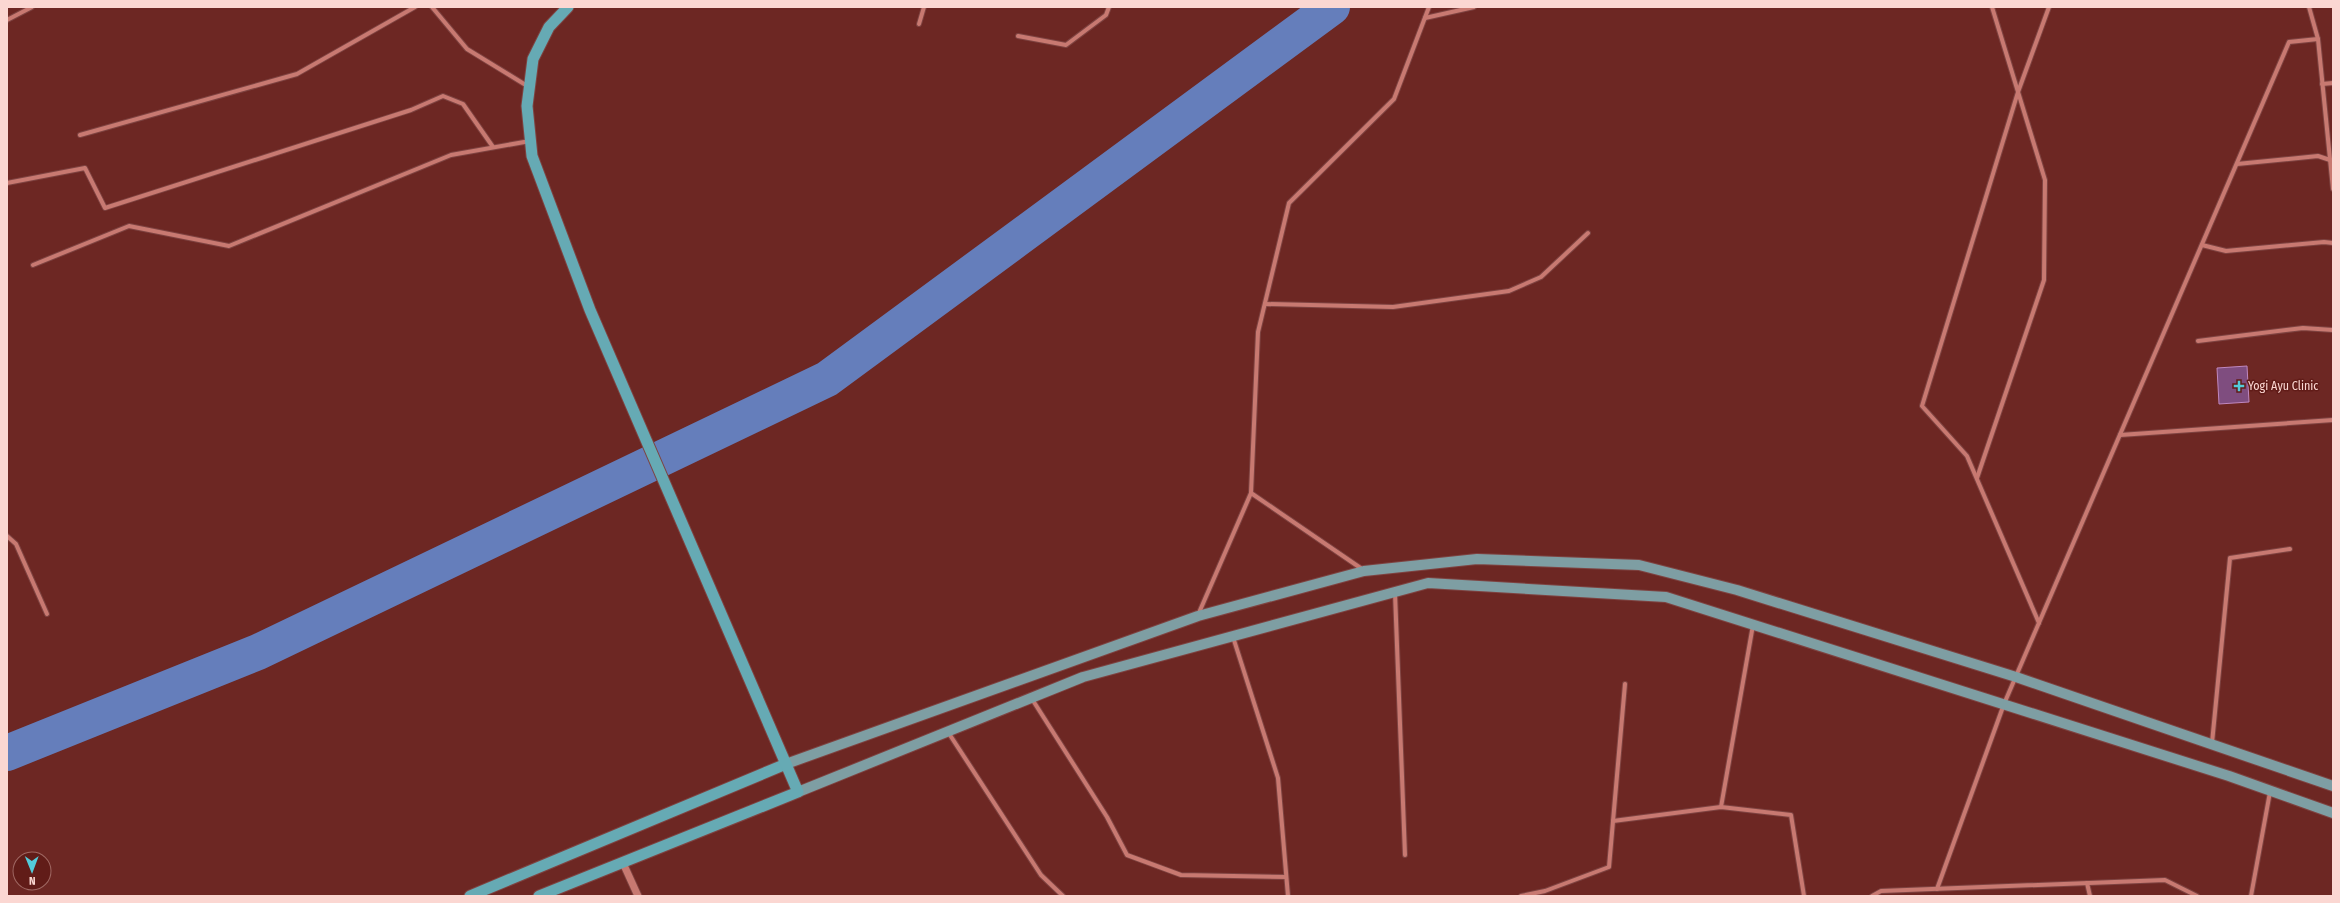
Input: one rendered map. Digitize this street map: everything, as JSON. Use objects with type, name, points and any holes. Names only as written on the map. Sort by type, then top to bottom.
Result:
[{"type":"highway","points":[[539,896],[798,792],[590,310],[532,156],[527,106],[533,59],[549,27],[568,7]]},
{"type":"highway","points":[[470,896],[786,764]]},
{"type":"main road","points":[[786,764],[1198,616],[1364,571],[1477,559],[1639,565],[1737,590],[2016,677],[2212,743],[2333,786]]},
{"type":"main road","points":[[798,792],[1083,677],[1428,583],[1666,597],[2004,704],[2333,813]]},
{"type":"street","points":[[7,20],[32,7]]},
{"type":"street","points":[[80,135],[297,74],[415,7]]},
{"type":"street","points":[[432,7],[468,49],[529,87]]},
{"type":"street","points":[[919,24],[924,7]]},
{"type":"street","points":[[1018,36],[1066,45],[1106,15],[1109,7]]},
{"type":"street","points":[[1198,616],[1251,493],[1258,332],[1289,204],[1394,99],[1429,7]]},
{"type":"street","points":[[1425,18],[1474,7]]},
{"type":"street","points":[[1977,478],[2044,280],[2045,180],[1992,7]]},
{"type":"street","points":[[2039,623],[1967,456],[1922,406],[2018,92],[2049,7]]},
{"type":"street","points":[[2309,7],[2318,39],[2332,160],[2333,189]]},
{"type":"street","points":[[1937,889],[2004,704],[2289,42],[2318,39]]},
{"type":"street","points":[[2322,84],[2333,83]]},
{"type":"street","points":[[7,183],[85,168],[105,208],[411,110],[443,96],[464,104],[493,147]]},
{"type":"street","points":[[33,264],[129,226],[229,246],[451,155],[531,141]]},
{"type":"street","points":[[2237,164],[2318,156],[2332,160]]},
{"type":"street","points":[[1265,304],[1393,307],[1509,291],[1541,277],[1588,233]]},
{"type":"street","points":[[2202,245],[2226,251],[2324,242],[2333,243]]},
{"type":"street","points":[[2198,341],[2303,328],[2333,330]]},
{"type":"street","points":[[2120,435],[2333,420]]},
{"type":"street","points":[[1251,493],[1364,571]]},
{"type":"street","points":[[7,536],[16,544],[47,614]]},
{"type":"street","points":[[2212,743],[2230,558],[2290,549]]},
{"type":"street","points":[[1395,592],[1405,855]]},
{"type":"street","points":[[1722,807],[1754,625]]},
{"type":"street","points":[[1233,637],[1278,778],[1288,896]]},
{"type":"street","points":[[1521,896],[1545,891],[1609,867],[1625,684]]},
{"type":"street","points":[[1031,698],[1107,817],[1127,856],[1181,875],[1286,877]]},
{"type":"street","points":[[948,732],[1041,875],[1063,896]]},
{"type":"street","points":[[2251,896],[2270,791]]},
{"type":"street","points":[[1613,821],[1722,807],[1791,815],[1804,896]]},
{"type":"street","points":[[623,863],[638,896]]},
{"type":"street","points":[[1872,896],[1881,891],[2165,880],[2197,896]]},
{"type":"street","points":[[2087,883],[2090,896]]},
{"type":"building","points":[[2247,366],[2249,402],[2219,404],[2217,368]]},
{"type":"waterway","points":[[7,753],[258,652],[827,379],[1332,7]]},
{"type":"place","name":"Yogi Ayu Clinic","points":[[2239,386]]}]
